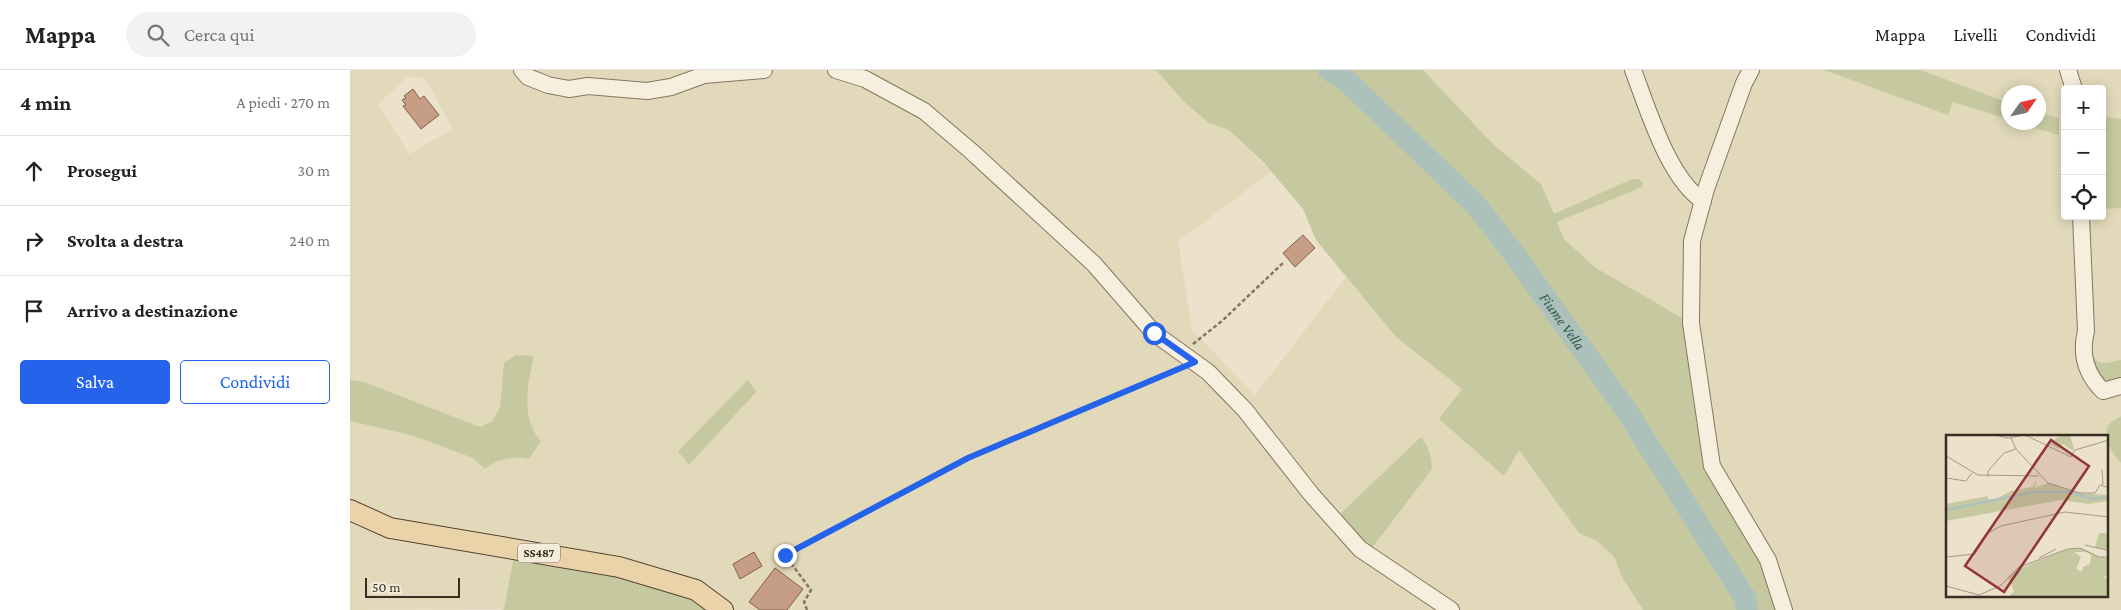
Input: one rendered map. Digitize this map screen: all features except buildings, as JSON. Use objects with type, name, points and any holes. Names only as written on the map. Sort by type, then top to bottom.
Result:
[{"type":"main road","name":"SS487","points":[[350,510],[390,528],[619,567],[696,590],[723,610]]},
{"type":"street","points":[[522,70],[528,77],[535,80],[548,85],[569,89],[588,86],[647,91],[671,87],[704,75],[764,70]]},
{"type":"street","points":[[836,70],[866,79],[924,111],[971,151],[1094,264],[1154,333],[1208,372],[1244,410],[1312,494],[1360,549],[1451,610]]},
{"type":"street","points":[[1633,70],[1672,164],[1693,195],[1703,201]]},
{"type":"street","points":[[1750,70],[1703,201],[1692,241],[1691,323],[1712,466],[1768,560],[1784,610]]},
{"type":"street","points":[[2068,70],[2073,85]]},
{"type":"street","points":[[2082,220],[2086,331],[2083,345],[2084,358],[2092,380],[2103,391],[2121,386]]},
{"type":"path","points":[[807,610],[804,602],[811,590],[785,555],[968,458],[1188,358],[1222,321],[1284,262]]},
{"type":"shaded area","points":[[350,70],[1156,70],[1184,102],[1209,123],[1229,130],[1271,172],[1178,241],[1192,330],[1255,395],[1346,277],[1396,337],[1462,389],[1440,419],[1504,476],[1518,449],[1579,533],[1597,541],[1614,557],[1623,579],[1643,610],[734,610],[698,584],[678,574],[397,522],[350,500]],"holes":[[[407,77],[425,78],[453,129],[409,154],[378,104]]]},
{"type":"shaded area","points":[[1423,70],[2121,70],[2121,610],[1784,610],[1712,466],[1691,323],[1596,268],[1564,239],[1541,184],[1494,145]]},
{"type":"shaded area","points":[[350,510],[515,550],[504,609],[350,610]]},
{"type":"green space","points":[[1156,70],[1423,70],[1494,145],[1541,184],[1554,214],[1632,179],[1639,179],[1643,183],[1642,187],[1557,222],[1564,239],[1596,268],[1691,323],[1712,466],[1768,560],[1784,610],[1643,610],[1623,579],[1614,557],[1597,541],[1579,533],[1519,450],[1504,476],[1439,419],[1462,389],[1396,337],[1316,240],[1303,209],[1264,163],[1229,130],[1209,123],[1184,102]]},
{"type":"green space","points":[[1824,70],[1921,70],[2001,100],[2001,117],[1953,102],[1948,115]]},
{"type":"green space","points":[[2046,115],[2059,118],[2059,135],[2042,130],[2046,130]]},
{"type":"green space","points":[[2106,117],[2121,119],[2121,208],[2106,209]]},
{"type":"green space","points":[[2091,352],[2098,362],[2106,363],[2121,360],[2121,384],[2107,381],[2099,375],[2094,366]]},
{"type":"green space","points":[[516,355],[534,356],[527,400],[530,422],[534,432],[541,441],[529,459],[506,459],[496,462],[485,469],[473,458],[411,435],[350,421],[350,380],[364,382],[480,427],[492,422],[500,407],[504,363]]},
{"type":"green space","points":[[748,380],[756,392],[689,465],[678,451]]},
{"type":"green space","points":[[2121,416],[2121,463],[2112,451],[2108,443],[2108,435],[2106,435],[2109,425]]},
{"type":"green space","points":[[1421,437],[1429,452],[1432,469],[1372,548],[1339,515]]},
{"type":"green space","points":[[515,550],[619,567],[723,610],[500,610],[504,609]]},
{"type":"waterway","name":"Fiume Vella","points":[[1329,70],[1348,82],[1476,205],[1511,250],[1626,410],[1745,598],[1747,610]]},
{"type":"route","points":[[785,555],[968,458],[1195,362],[1154,333]]}]
